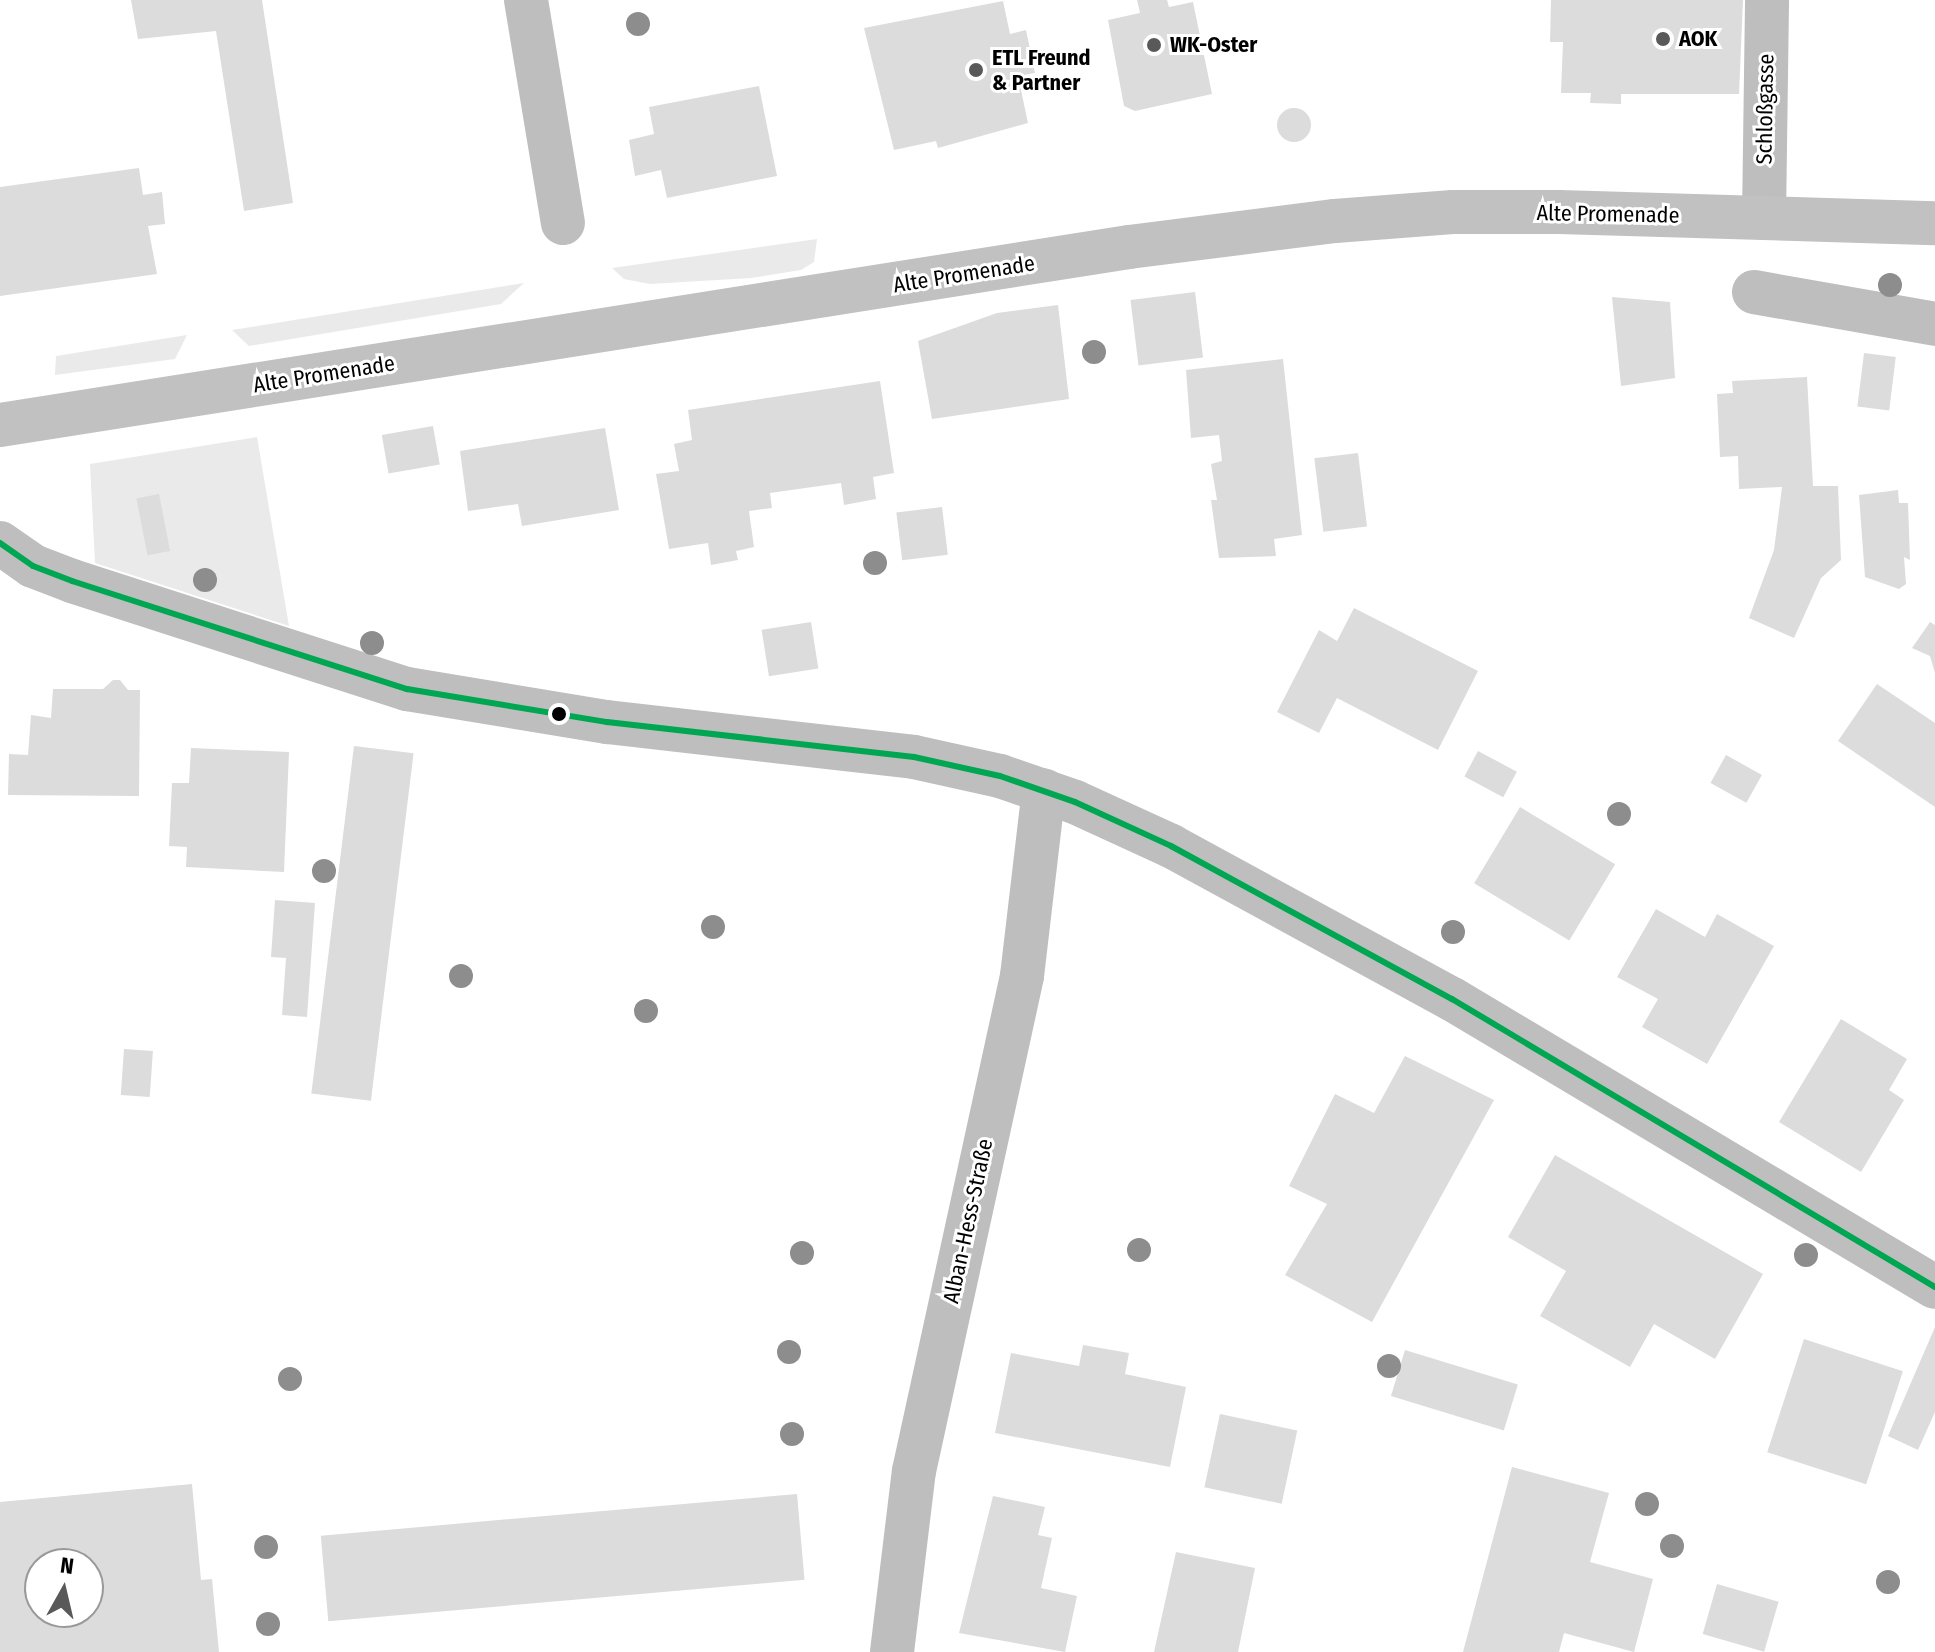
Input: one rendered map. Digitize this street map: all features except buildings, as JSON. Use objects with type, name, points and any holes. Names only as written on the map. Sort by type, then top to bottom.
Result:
[{"type":"main road","name":"Alte Promenade","points":[[0,425],[1232,232],[1453,212],[1935,223]]},
{"type":"street","points":[[526,0],[563,223]]},
{"type":"street","name":"Schloßgasse","points":[[1764,218],[1767,0]]},
{"type":"street","points":[[1754,292],[1935,324]]},
{"type":"street","points":[[0,543],[33,566],[72,581],[407,689],[607,722],[914,757],[1044,790],[1171,846],[1452,999],[1935,1287]]},
{"type":"street","name":"Alban-Hess-Straße","points":[[892,1652],[914,1471],[1022,976],[1044,790]]},
{"type":"shaded area","points":[[817,239],[814,262],[801,270],[751,278],[650,284],[624,279],[612,268]]},
{"type":"shaded area","points":[[524,283],[501,304],[249,346],[232,330]]},
{"type":"shaded area","points":[[187,335],[175,359],[55,375],[56,356]]},
{"type":"shaded area","points":[[257,437],[289,626],[95,563],[90,464]]},
{"type":"transit line","points":[[0,543],[33,566],[72,581],[407,689],[607,722],[914,757],[1000,776],[1075,802],[1171,846],[1452,999],[1935,1287]]},
{"type":"place","name":"AOK","points":[[1663,39]]},
{"type":"place","name":"WK-Oster","points":[[1154,45]]},
{"type":"place","name":"ETL Freund & Partner","points":[[976,70]]}]
